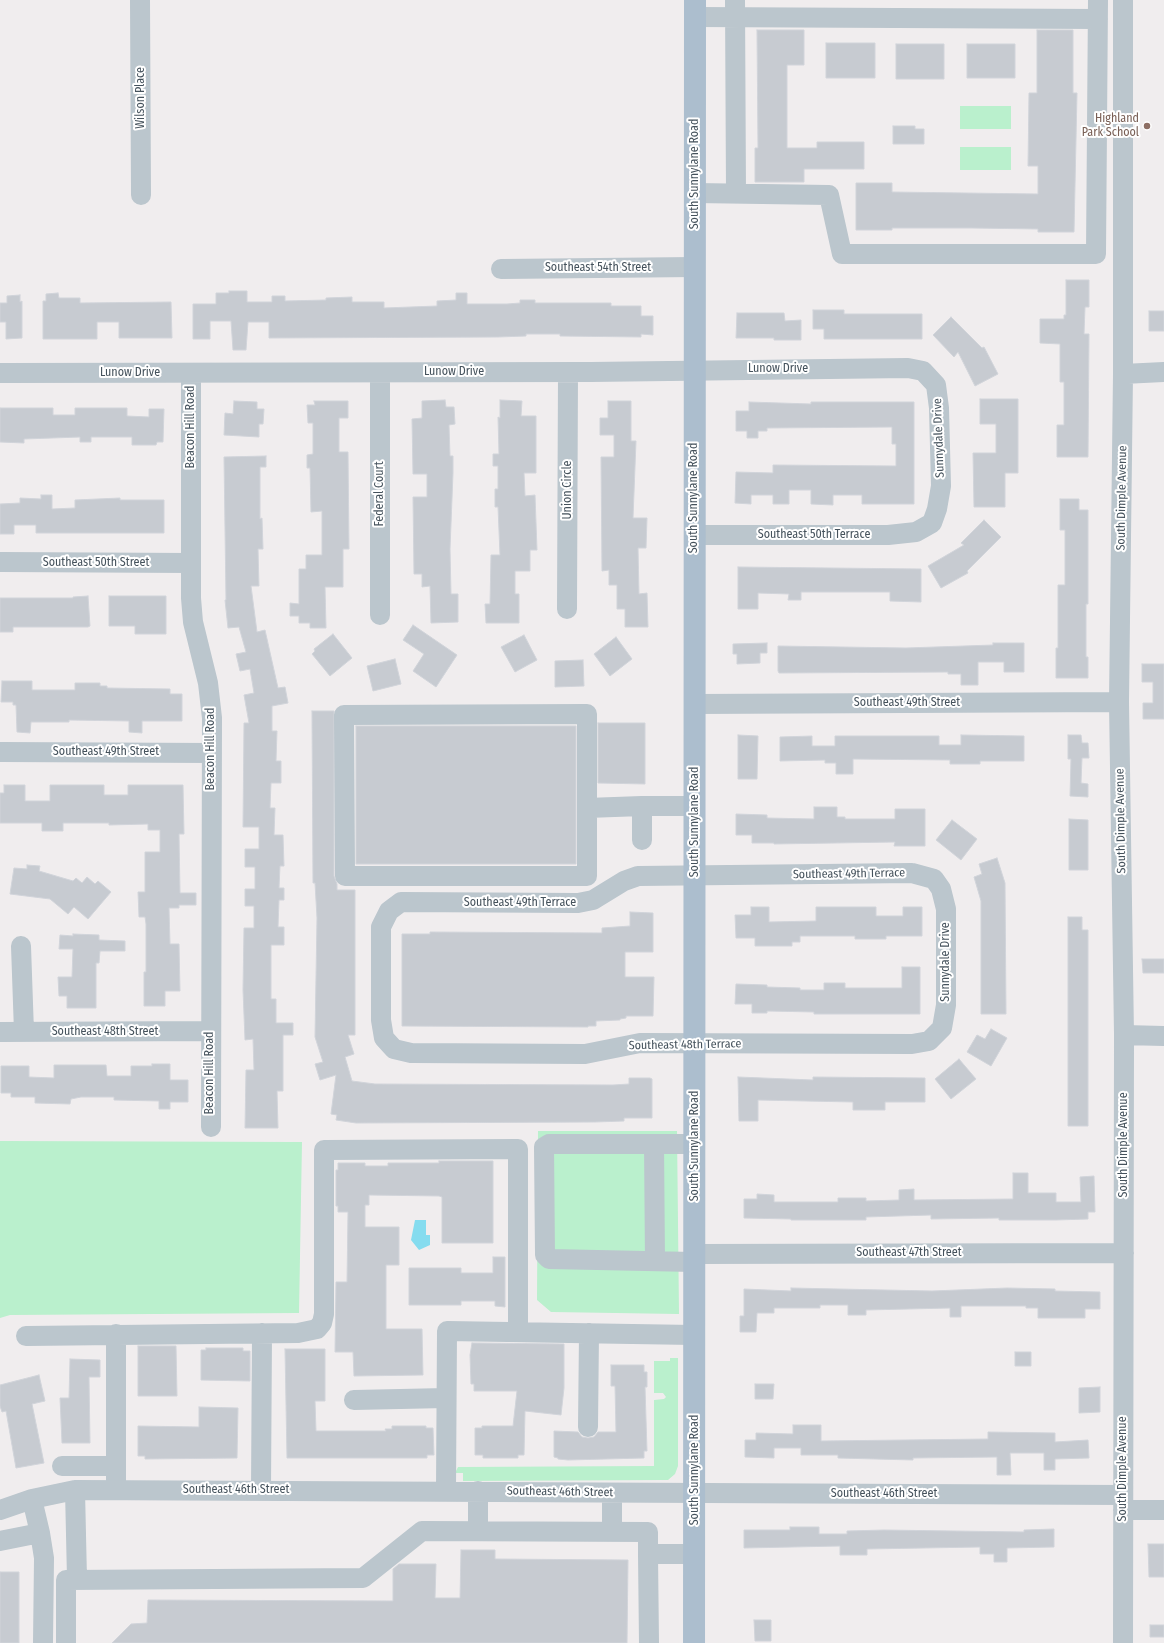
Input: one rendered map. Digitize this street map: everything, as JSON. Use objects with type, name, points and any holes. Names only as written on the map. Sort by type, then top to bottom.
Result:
[{"type":"main road","name":"South Sunnylane Road","points":[[694,1643],[695,8]]},
{"type":"street","name":"Wilson Place","points":[[140,0],[141,195]]},
{"type":"street","name":"South Dimple Avenue","points":[[1122,1643],[1124,1035],[1119,702],[1123,374],[1123,0]]},
{"type":"street","points":[[695,8],[1098,9],[1096,254],[842,254],[829,195],[695,193]]},
{"type":"street","points":[[735,8],[736,193]]},
{"type":"street","name":"Southeast 54th Street","points":[[501,269],[695,267]]},
{"type":"street","name":"Lunow Drive","points":[[0,373],[568,372],[908,368]]},
{"type":"street","name":"Sunnydale Drive","points":[[908,368],[922,371],[936,385],[939,408],[941,486],[938,509],[932,523]]},
{"type":"street","name":"Union Circle","points":[[567,608],[568,372]]},
{"type":"street","points":[[1123,374],[1164,372]]},
{"type":"street","name":"Beacon Hill Road","points":[[191,373],[191,563],[193,622],[212,702],[210,1127]]},
{"type":"street","name":"Federal Court","points":[[380,373],[380,615]]},
{"type":"street","name":"Southeast 50th Terrace","points":[[694,535],[888,535],[916,532],[932,523]]},
{"type":"street","name":"Southeast 50th Street","points":[[0,562],[191,563]]},
{"type":"street","name":"Southeast 49th Street","points":[[695,704],[1119,702]]},
{"type":"street","points":[[587,714],[587,808],[587,876],[345,876],[344,715],[587,714]]},
{"type":"street","name":"Southeast 49th Street","points":[[0,752],[212,753]]},
{"type":"street","points":[[642,806],[642,840]]},
{"type":"street","points":[[587,808],[695,806]]},
{"type":"street","name":"Southeast 49th Terrace","points":[[381,982],[381,927],[389,911],[401,902],[578,903],[593,900],[624,881],[638,876],[912,873],[934,879]]},
{"type":"street","name":"Sunnydale Drive","points":[[929,1041],[942,1028],[946,1005],[946,909],[941,889],[934,879]]},
{"type":"street","points":[[22,946],[24,1032]]},
{"type":"street","name":"Southeast 48th Terrace","points":[[381,982],[381,1020],[384,1038],[394,1050],[411,1053],[585,1054],[640,1043],[912,1044],[929,1041]]},
{"type":"street","name":"Southeast 48th Street","points":[[0,1032],[210,1031]]},
{"type":"street","points":[[1124,1035],[1164,1036]]},
{"type":"street","name":"Southeast 47th Street","points":[[654,1144],[549,1144],[544,1147],[544,1247],[545,1255],[549,1259],[654,1261],[694,1258],[1124,1253]]},
{"type":"street","points":[[654,1261],[654,1144],[695,1144]]},
{"type":"street","points":[[26,1336],[310,1332],[317,1329],[322,1323],[324,1314],[324,1150],[518,1149],[518,1331]]},
{"type":"street","points":[[446,1490],[447,1331],[694,1335]]},
{"type":"street","points":[[261,1490],[262,1333]]},
{"type":"street","points":[[588,1427],[589,1333]]},
{"type":"street","points":[[116,1334],[116,1490]]},
{"type":"street","points":[[354,1400],[446,1398]]},
{"type":"street","points":[[62,1466],[116,1466]]},
{"type":"street","points":[[75,1490],[77,1579]]},
{"type":"street","name":"Southeast 46th Street","points":[[0,1510],[32,1499],[75,1490],[446,1490],[695,1493],[1123,1503],[1164,1510]]},
{"type":"street","points":[[478,1491],[478,1531]]},
{"type":"street","points":[[612,1492],[612,1532]]},
{"type":"street","points":[[32,1499],[44,1558],[43,1643]]},
{"type":"street","points":[[66,1643],[66,1580],[363,1578],[422,1531],[648,1532],[648,1643]]},
{"type":"street","points":[[0,1542],[40,1533]]},
{"type":"street","points":[[648,1554],[695,1554]]},
{"type":"green space","points":[[960,106],[1011,106],[1011,129],[960,129]]},
{"type":"green space","points":[[960,147],[1011,147],[1011,170],[960,170]]},
{"type":"green space","points":[[538,1131],[677,1131],[679,1314],[551,1312],[537,1300]]},
{"type":"green space","points":[[0,1141],[302,1142],[299,1313],[10,1315],[0,1318]]},
{"type":"green space","points":[[670,1358],[678,1358],[678,1466],[675,1474],[668,1480],[463,1481],[463,1473],[455,1473],[458,1467],[654,1466],[654,1400],[664,1399],[666,1397],[663,1393],[654,1393],[654,1361],[670,1361]]},
{"type":"water","points":[[415,1220],[426,1220],[426,1235],[430,1235],[430,1245],[419,1250],[411,1240]]},
{"type":"building","points":[[757,30],[804,30],[804,65],[787,65],[787,148],[817,148],[817,142],[864,142],[864,169],[804,169],[804,182],[755,182],[755,148],[758,148]]},
{"type":"building","points":[[1037,30],[1073,30],[1073,93],[1077,93],[1074,232],[1038,232],[1038,229],[972,228],[892,228],[892,230],[856,230],[856,183],[892,183],[892,192],[1038,194],[1038,166],[1028,166],[1029,93],[1037,93]]},
{"type":"building","points":[[826,43],[875,43],[875,78],[826,78]]},
{"type":"building","points":[[896,44],[944,44],[944,79],[896,79]]},
{"type":"building","points":[[967,44],[1015,44],[1015,78],[967,78]]},
{"type":"building","points":[[893,126],[915,126],[915,129],[924,129],[924,144],[893,144]]},
{"type":"building","points":[[1066,280],[1089,280],[1089,307],[1085,307],[1084,334],[1089,334],[1088,457],[1057,457],[1057,425],[1064,425],[1064,382],[1060,382],[1060,344],[1040,343],[1040,319],[1064,319],[1064,315],[1066,315]]},
{"type":"building","points":[[229,291],[247,291],[247,302],[272,302],[272,296],[285,296],[285,301],[326,300],[326,298],[352,297],[352,302],[384,302],[384,308],[437,306],[437,301],[456,300],[456,293],[467,293],[467,304],[507,304],[520,303],[520,300],[535,300],[535,303],[611,303],[611,306],[641,306],[641,316],[653,316],[653,335],[641,334],[641,337],[526,334],[526,336],[498,337],[269,338],[269,322],[248,322],[246,350],[233,350],[231,321],[210,321],[210,339],[193,339],[193,304],[216,304],[216,293],[229,293]]},
{"type":"building","points":[[58,293],[59,298],[80,298],[80,303],[171,302],[172,338],[119,338],[119,322],[97,322],[97,339],[43,339],[43,301],[46,301],[46,294]]},
{"type":"building","points":[[20,295],[20,302],[22,301],[22,338],[6,339],[6,322],[0,322],[0,303],[7,303],[7,296]]},
{"type":"building","points":[[813,310],[844,310],[844,314],[922,314],[922,339],[824,339],[824,329],[813,329]]},
{"type":"building","points":[[1149,311],[1164,311],[1164,331],[1149,331]]},
{"type":"building","points":[[737,313],[784,313],[785,321],[801,320],[801,340],[736,338]]},
{"type":"building","points":[[951,317],[982,348],[984,347],[998,374],[975,386],[958,352],[954,357],[933,335]]},
{"type":"building","points":[[980,399],[1018,399],[1018,473],[1005,473],[1005,507],[974,507],[973,453],[996,453],[996,424],[980,424]]},
{"type":"building","points":[[445,400],[446,407],[454,407],[455,424],[449,425],[450,456],[453,456],[450,549],[451,594],[458,594],[458,622],[431,623],[430,586],[422,587],[422,574],[414,574],[413,497],[427,497],[427,474],[413,474],[412,419],[422,418],[422,401]]},
{"type":"building","points":[[500,400],[522,401],[521,416],[536,416],[536,473],[524,473],[525,496],[535,495],[537,550],[530,550],[530,571],[515,571],[515,594],[519,594],[519,623],[486,623],[485,604],[490,604],[491,555],[500,555],[498,507],[495,507],[495,489],[498,489],[498,466],[493,466],[493,454],[499,454],[498,417],[500,418]]},
{"type":"building","points":[[234,401],[257,402],[257,409],[264,409],[263,424],[259,424],[259,437],[224,435],[225,413],[233,414]]},
{"type":"building","points":[[314,401],[348,401],[348,418],[339,418],[339,452],[348,452],[349,549],[343,549],[343,587],[325,587],[326,628],[310,628],[310,623],[299,623],[299,616],[290,616],[290,603],[299,604],[299,569],[306,569],[306,555],[322,555],[322,511],[311,512],[310,468],[307,468],[307,455],[313,454],[313,423],[308,423],[307,405],[315,405]]},
{"type":"building","points":[[608,401],[631,401],[631,441],[636,441],[633,518],[647,518],[646,548],[638,548],[639,594],[647,593],[648,627],[625,627],[625,609],[617,609],[617,585],[609,585],[609,570],[602,571],[601,457],[614,457],[614,435],[600,435],[600,418],[608,418]]},
{"type":"building","points":[[749,402],[811,404],[811,402],[914,402],[914,504],[862,504],[862,495],[833,495],[833,505],[811,504],[811,490],[789,490],[789,504],[773,504],[773,495],[751,495],[751,504],[735,503],[736,472],[773,473],[773,465],[896,466],[896,444],[892,444],[892,427],[767,428],[767,431],[758,431],[758,438],[747,438],[747,431],[736,431],[736,411],[749,411]]},
{"type":"building","points":[[0,408],[53,408],[53,415],[75,415],[75,408],[127,408],[127,416],[149,417],[149,409],[164,409],[163,442],[157,442],[156,445],[132,445],[132,437],[91,437],[91,442],[80,442],[80,437],[24,439],[24,443],[0,442]]},
{"type":"building","points":[[266,456],[266,467],[260,467],[260,519],[262,518],[263,549],[258,549],[259,586],[251,586],[257,632],[265,630],[278,688],[285,687],[288,703],[272,706],[272,731],[277,731],[276,761],[281,761],[281,783],[271,783],[270,808],[275,808],[274,835],[283,835],[284,866],[280,866],[279,888],[284,888],[284,900],[279,900],[278,927],[284,927],[284,945],[271,945],[271,999],[276,999],[276,1023],[293,1023],[293,1035],[283,1035],[283,1091],[277,1091],[278,1128],[245,1128],[246,1070],[254,1070],[253,1039],[245,1040],[243,990],[244,928],[254,928],[254,906],[245,906],[245,889],[255,889],[255,867],[245,867],[245,849],[259,849],[259,827],[243,827],[244,723],[249,723],[244,695],[254,693],[250,669],[240,671],[236,654],[246,652],[239,627],[228,628],[225,600],[224,457]]},
{"type":"building","points":[[41,495],[52,495],[52,509],[75,508],[75,500],[120,498],[120,500],[164,500],[164,533],[36,533],[36,525],[14,525],[14,534],[0,534],[0,504],[20,503],[20,498],[41,499]]},
{"type":"building","points":[[1060,499],[1079,499],[1079,510],[1088,510],[1088,604],[1086,604],[1086,657],[1088,657],[1088,678],[1056,678],[1056,648],[1058,648],[1058,585],[1065,585],[1065,530],[1060,530]]},
{"type":"building","points":[[984,520],[1001,537],[967,571],[968,573],[941,588],[928,566],[964,545],[961,543]]},
{"type":"building","points":[[738,567],[921,569],[921,602],[890,601],[890,592],[801,592],[801,600],[788,600],[789,594],[758,593],[758,609],[738,609]]},
{"type":"building","points":[[88,596],[90,626],[88,627],[13,627],[13,632],[0,632],[0,598],[73,598]]},
{"type":"building","points":[[109,596],[166,596],[166,634],[135,634],[135,626],[109,626]]},
{"type":"building","points":[[413,625],[457,655],[436,687],[413,671],[424,654],[403,640]]},
{"type":"building","points":[[333,634],[352,658],[330,676],[312,654],[315,651],[314,649]]},
{"type":"building","points":[[524,635],[537,660],[515,672],[501,647]]},
{"type":"building","points":[[616,637],[632,659],[610,676],[594,654]]},
{"type":"building","points":[[767,643],[767,653],[760,653],[760,663],[737,664],[737,654],[733,654],[733,644]]},
{"type":"building","points":[[993,643],[1024,643],[1024,672],[1004,672],[1004,662],[978,662],[978,685],[961,685],[961,674],[948,674],[948,672],[779,673],[778,671],[778,646],[906,648],[993,645]]},
{"type":"building","points":[[395,659],[401,684],[373,691],[367,666]]},
{"type":"building","points":[[583,660],[584,686],[555,687],[555,661]]},
{"type":"building","points":[[1142,664],[1164,664],[1164,719],[1143,719],[1143,703],[1153,703],[1153,682],[1142,682]]},
{"type":"building","points":[[2,681],[32,681],[32,690],[75,690],[75,683],[100,683],[100,686],[107,686],[107,688],[170,689],[170,694],[182,694],[182,721],[142,721],[142,733],[129,732],[129,721],[69,720],[69,722],[31,722],[30,733],[17,732],[16,705],[13,705],[13,702],[1,702]]},
{"type":"building","points":[[312,711],[334,711],[334,876],[337,884],[337,890],[355,890],[355,1035],[348,1035],[354,1054],[345,1057],[352,1081],[375,1084],[613,1085],[629,1084],[629,1078],[650,1078],[652,1079],[652,1118],[624,1118],[624,1121],[595,1122],[356,1123],[336,1120],[337,1115],[331,1114],[336,1075],[320,1080],[315,1064],[323,1062],[315,1037],[317,918],[315,883],[313,883]]},
{"type":"building","points":[[598,723],[645,723],[645,784],[598,783]]},
{"type":"building","points":[[356,726],[576,726],[576,864],[356,864]]},
{"type":"building","points":[[738,735],[758,736],[757,779],[738,779]]},
{"type":"building","points":[[961,735],[1024,736],[1024,761],[980,761],[980,764],[950,764],[950,760],[853,759],[853,774],[836,774],[836,763],[825,763],[825,760],[780,761],[780,737],[812,736],[812,746],[835,746],[835,736],[939,736],[939,745],[961,745]]},
{"type":"building","points":[[1068,735],[1081,735],[1082,743],[1088,743],[1089,758],[1082,758],[1081,783],[1088,784],[1088,797],[1070,796],[1071,759],[1068,759]]},
{"type":"building","points":[[4,785],[25,785],[25,801],[50,801],[50,785],[104,785],[104,795],[128,795],[128,785],[183,785],[184,834],[179,834],[180,893],[196,893],[196,905],[179,905],[179,908],[169,908],[170,944],[179,944],[180,991],[165,991],[165,1006],[144,1006],[146,924],[145,917],[139,917],[138,892],[145,892],[145,852],[160,852],[160,830],[148,830],[148,824],[109,825],[109,823],[63,823],[63,831],[42,831],[42,823],[0,823],[0,793],[4,793]]},
{"type":"building","points":[[814,807],[837,807],[837,817],[845,817],[845,819],[895,819],[895,809],[925,809],[925,846],[894,846],[895,842],[752,843],[752,835],[736,835],[736,814],[767,815],[767,818],[814,819]]},
{"type":"building","points":[[1069,819],[1088,820],[1088,870],[1069,870]]},
{"type":"building","points":[[952,820],[977,839],[961,860],[936,840]]},
{"type":"building","points":[[997,858],[1005,883],[1006,1014],[981,1014],[981,901],[974,877],[982,874],[979,864]]},
{"type":"building","points":[[27,865],[40,866],[39,871],[73,881],[76,878],[82,883],[87,877],[95,884],[98,881],[111,892],[88,919],[74,907],[68,914],[50,899],[10,894],[14,868],[27,869]]},
{"type":"building","points":[[751,907],[769,907],[769,922],[816,921],[816,907],[876,907],[876,916],[903,916],[903,907],[922,907],[922,936],[886,936],[886,939],[855,939],[855,936],[800,936],[800,942],[792,942],[792,946],[755,946],[755,938],[736,938],[735,915],[751,915]]},
{"type":"building","points":[[630,912],[653,913],[653,952],[625,952],[625,977],[654,977],[653,1016],[626,1016],[626,1018],[620,1020],[596,1021],[596,1026],[588,1027],[402,1026],[402,934],[430,934],[430,932],[602,933],[602,928],[630,926]]},
{"type":"building","points":[[1068,917],[1082,917],[1082,930],[1088,930],[1088,1126],[1068,1126]]},
{"type":"building","points":[[73,934],[99,935],[99,940],[125,941],[125,951],[100,951],[99,963],[96,963],[96,1008],[67,1008],[67,996],[59,996],[58,977],[72,977],[73,949],[59,949],[60,935],[73,936]]},
{"type":"building","points":[[1142,959],[1164,959],[1164,973],[1143,973]]},
{"type":"building","points":[[902,967],[920,967],[920,1014],[814,1014],[814,1012],[767,1011],[767,1013],[752,1013],[752,1004],[735,1004],[736,984],[800,988],[800,990],[824,990],[824,983],[845,983],[845,988],[902,988]]},
{"type":"building","points":[[991,1029],[1007,1038],[991,1066],[967,1052],[977,1035],[985,1039]]},
{"type":"building","points":[[959,1059],[976,1079],[951,1099],[935,1079]]},
{"type":"building","points":[[152,1064],[170,1064],[170,1080],[188,1080],[188,1102],[170,1102],[170,1109],[159,1109],[159,1101],[114,1100],[114,1097],[81,1097],[71,1099],[70,1104],[35,1103],[35,1097],[11,1097],[11,1093],[1,1093],[1,1066],[29,1066],[29,1077],[54,1078],[54,1065],[106,1065],[107,1076],[131,1076],[131,1066],[152,1066]]},
{"type":"building","points":[[738,1077],[813,1080],[813,1077],[925,1078],[925,1102],[885,1102],[885,1110],[853,1110],[853,1102],[758,1100],[758,1121],[739,1121]]},
{"type":"building","points":[[439,1161],[493,1161],[493,1243],[442,1243],[442,1197],[369,1195],[369,1205],[365,1205],[365,1227],[399,1227],[399,1265],[386,1265],[386,1329],[422,1329],[423,1375],[354,1376],[353,1352],[335,1352],[336,1282],[347,1282],[348,1212],[338,1212],[338,1206],[336,1206],[336,1170],[338,1170],[338,1163],[365,1163],[365,1166],[388,1166],[388,1163],[439,1163]]},
{"type":"building","points":[[1013,1173],[1028,1173],[1028,1193],[1056,1193],[1056,1202],[1081,1202],[1080,1177],[1094,1176],[1095,1212],[1088,1212],[1088,1219],[1056,1220],[999,1220],[999,1218],[931,1219],[931,1215],[866,1217],[866,1220],[791,1220],[744,1218],[744,1199],[757,1199],[757,1194],[774,1195],[774,1202],[838,1202],[838,1198],[866,1198],[866,1201],[899,1200],[899,1190],[914,1189],[914,1200],[1013,1199]]},
{"type":"building","points":[[493,1257],[505,1257],[505,1307],[495,1306],[495,1301],[461,1301],[461,1305],[409,1305],[409,1268],[461,1268],[461,1273],[493,1273]]},
{"type":"building","points":[[791,1288],[932,1291],[1007,1288],[1100,1292],[1100,1309],[1085,1309],[1085,1318],[1038,1318],[1038,1308],[1026,1308],[1026,1306],[961,1306],[961,1317],[950,1317],[950,1308],[866,1310],[866,1315],[848,1315],[848,1305],[820,1305],[820,1308],[774,1308],[774,1313],[757,1313],[756,1332],[740,1332],[740,1316],[744,1316],[744,1289],[791,1291]]},
{"type":"building","points":[[472,1343],[564,1344],[564,1388],[561,1415],[525,1411],[524,1455],[518,1455],[518,1458],[483,1458],[483,1455],[475,1455],[475,1428],[482,1428],[482,1426],[513,1426],[517,1391],[474,1391],[474,1384],[471,1384],[470,1355]]},
{"type":"building","points":[[138,1346],[176,1346],[177,1396],[138,1396]]},
{"type":"building","points":[[206,1348],[243,1348],[243,1351],[250,1351],[250,1381],[201,1380],[201,1350],[206,1350]]},
{"type":"building","points":[[285,1349],[325,1349],[325,1401],[315,1401],[316,1431],[386,1431],[385,1429],[392,1429],[392,1426],[426,1426],[426,1428],[433,1428],[434,1455],[427,1455],[427,1458],[287,1458]]},
{"type":"building","points":[[1015,1352],[1031,1352],[1031,1366],[1015,1366]]},
{"type":"building","points":[[70,1359],[100,1360],[100,1377],[89,1377],[90,1443],[62,1443],[60,1398],[69,1398]]},
{"type":"building","points":[[611,1365],[644,1365],[644,1372],[647,1372],[647,1387],[645,1387],[647,1451],[644,1451],[644,1458],[568,1460],[554,1457],[554,1431],[578,1432],[582,1437],[588,1438],[594,1437],[598,1432],[616,1432],[615,1386],[611,1386]]},
{"type":"building","points":[[39,1375],[45,1401],[32,1404],[44,1463],[16,1468],[6,1411],[2,1412],[0,1406],[0,1385]]},
{"type":"building","points":[[755,1384],[774,1384],[773,1399],[755,1399]]},
{"type":"building","points":[[1100,1387],[1100,1412],[1079,1413],[1079,1388]]},
{"type":"building","points":[[199,1407],[238,1408],[237,1458],[145,1459],[145,1456],[138,1456],[138,1426],[199,1427]]},
{"type":"building","points":[[793,1425],[821,1425],[821,1441],[988,1439],[988,1432],[1055,1433],[1055,1442],[1088,1440],[1089,1458],[1055,1459],[1055,1470],[1044,1470],[1044,1453],[1010,1453],[1011,1475],[997,1475],[997,1457],[913,1458],[913,1460],[838,1458],[838,1455],[801,1455],[801,1448],[774,1448],[774,1458],[745,1457],[745,1440],[756,1440],[756,1433],[793,1434]]},
{"type":"building","points":[[790,1527],[819,1527],[819,1534],[847,1534],[847,1531],[884,1530],[1024,1532],[1024,1530],[1054,1529],[1054,1547],[1007,1548],[1007,1562],[994,1562],[994,1554],[980,1554],[980,1547],[867,1549],[867,1555],[840,1555],[840,1546],[744,1548],[744,1530],[790,1530]]},
{"type":"building","points":[[1148,1544],[1164,1544],[1164,1577],[1149,1577]]},
{"type":"building","points":[[461,1550],[495,1550],[495,1559],[628,1560],[627,1643],[112,1643],[131,1624],[147,1623],[148,1600],[393,1601],[393,1569],[399,1564],[436,1564],[435,1598],[460,1598]]},
{"type":"building","points":[[0,1572],[19,1572],[19,1643],[0,1643]]},
{"type":"building","points":[[754,1620],[771,1620],[771,1641],[755,1641]]},
{"type":"building","points":[[1150,1625],[1164,1625],[1164,1637],[1150,1637]]},
{"type":"place","name":"Highland Park School","points":[[1147,126]]}]
